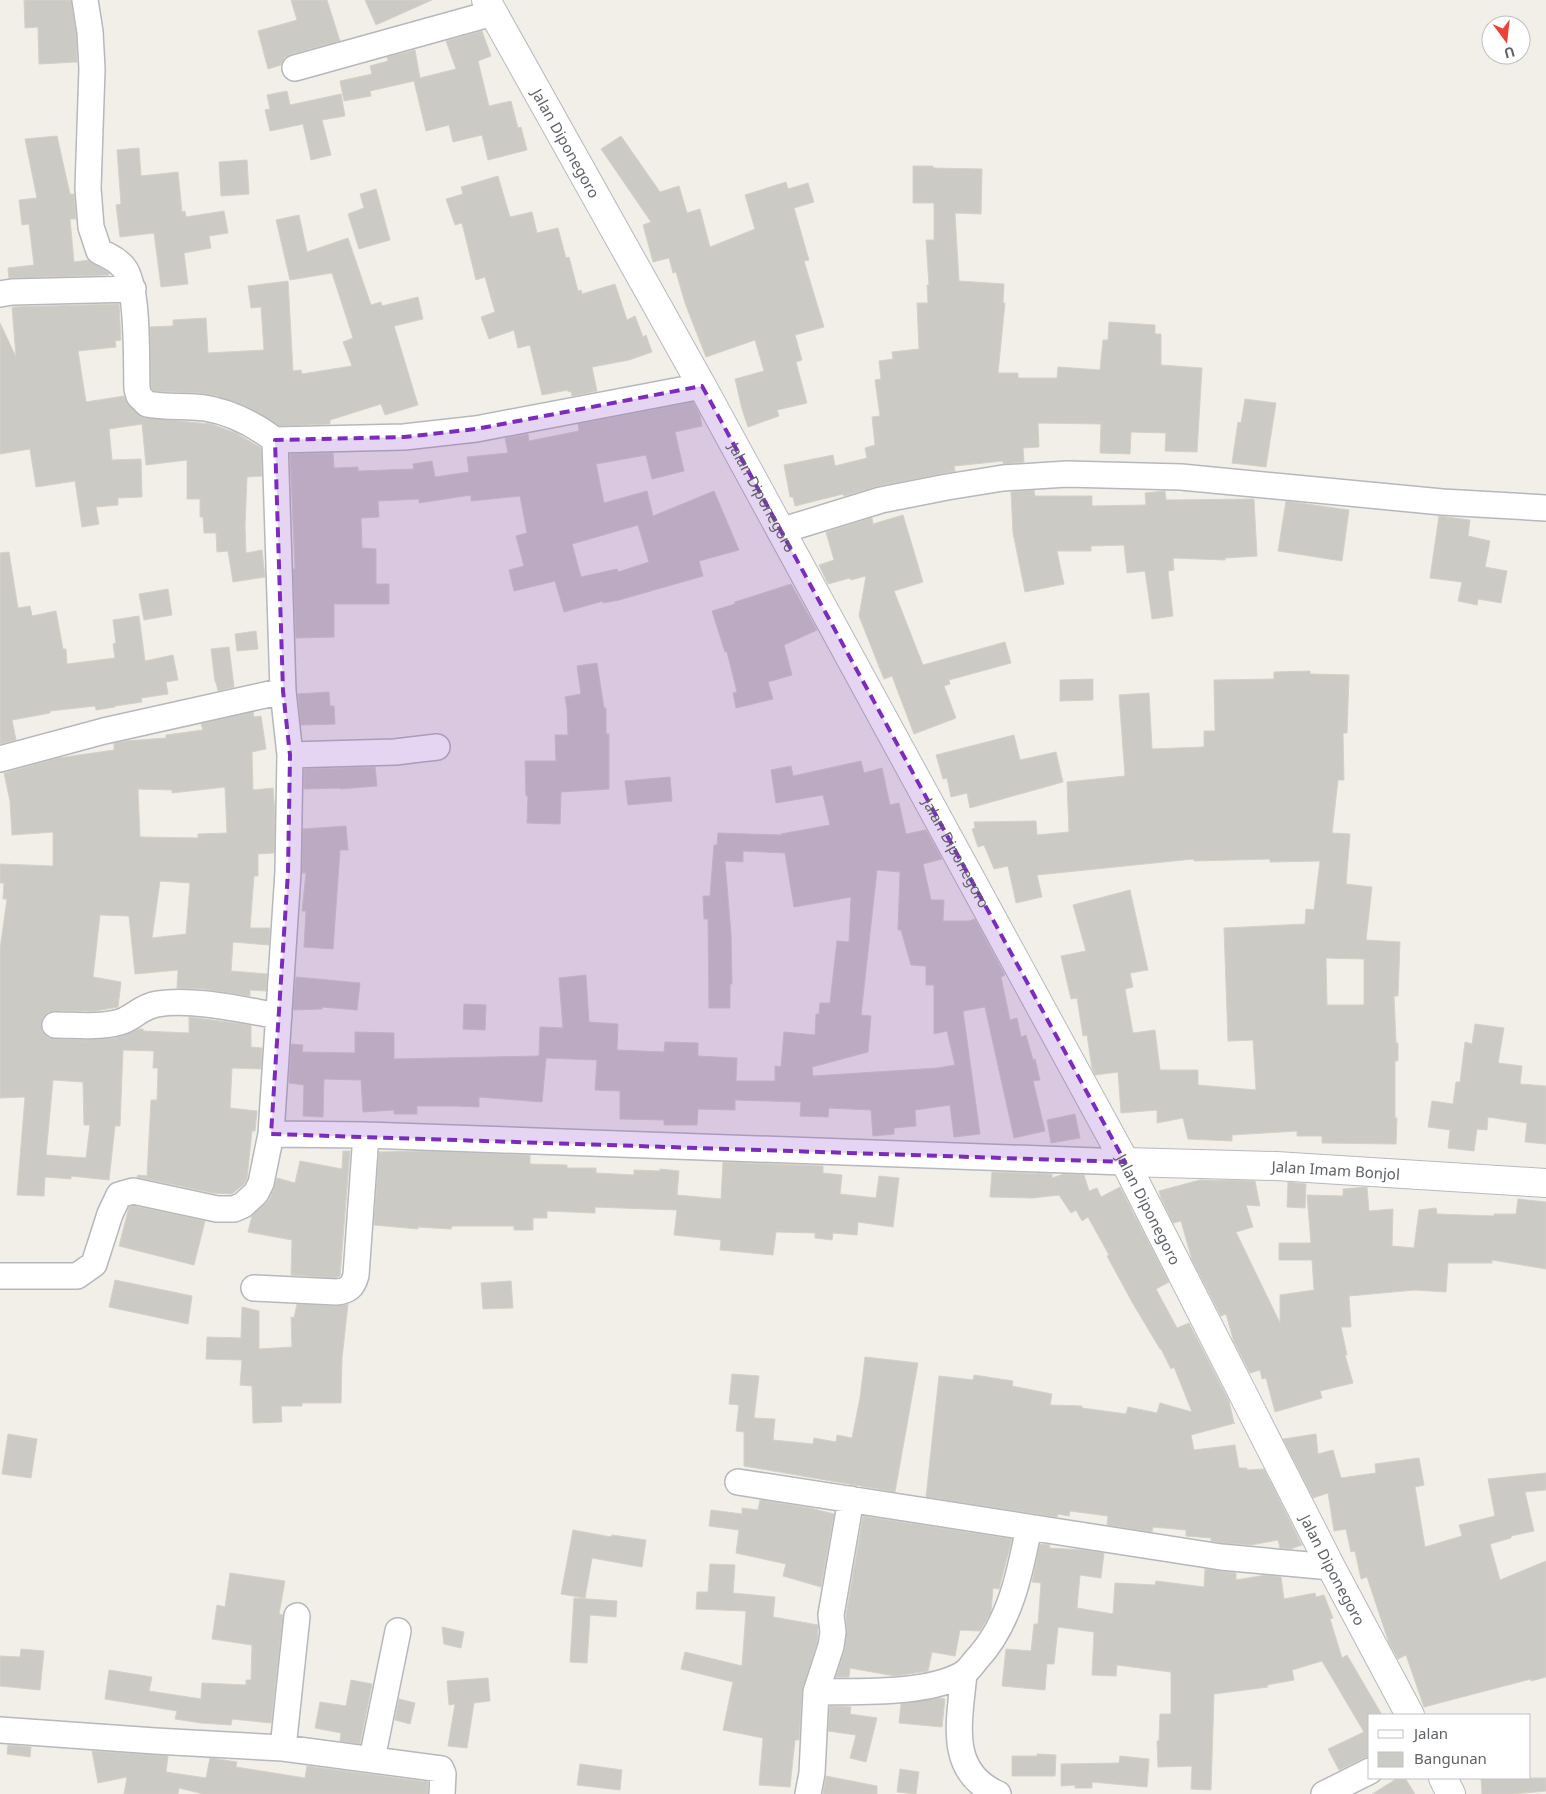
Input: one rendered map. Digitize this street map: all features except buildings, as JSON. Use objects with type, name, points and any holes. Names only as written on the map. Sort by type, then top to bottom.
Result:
[{"type":"main road","name":"Jalan Diponegoro","points":[[490,6],[702,386],[1125,1162],[1330,1567],[1409,1714]]},
{"type":"main road","name":"Jalan Imam Bonjol","points":[[1125,1162],[1258,1166],[1546,1183]]},
{"type":"main road","points":[[1444,1779],[1451,1794]]},
{"type":"street","points":[[85,0],[90,32],[92,69],[88,188],[91,227],[97,248],[125,269],[132,289],[137,389],[147,404],[154,406],[206,408],[238,418],[261,429],[275,440],[404,437],[476,429],[702,386]]},
{"type":"street","points":[[295,68],[490,6]]},
{"type":"street","points":[[0,294],[12,292],[132,289]]},
{"type":"street","points":[[0,1276],[78,1276],[94,1264],[110,1214],[119,1195],[133,1191],[217,1209],[234,1209],[243,1205],[256,1194],[261,1183],[271,1134],[288,872],[290,754],[283,691],[275,440]]},
{"type":"street","points":[[780,531],[881,500],[1003,478],[1067,474],[1181,477],[1442,502],[1546,508]]},
{"type":"street","points":[[0,759],[104,730],[283,691]]},
{"type":"street","points":[[290,754],[395,752],[437,747]]},
{"type":"street","points":[[54,1025],[112,1024],[129,1017],[146,1006],[160,1003],[215,1006],[279,1016]]},
{"type":"street","points":[[271,1134],[366,1135],[1125,1162]]},
{"type":"street","points":[[254,1288],[336,1292],[346,1290],[354,1283],[366,1135]]},
{"type":"street","points":[[738,1482],[1221,1557],[1330,1567]]},
{"type":"street","points":[[808,1794],[812,1773],[816,1692],[832,1639],[831,1615],[851,1500]]},
{"type":"street","points":[[816,1692],[888,1690],[934,1685],[964,1674],[984,1653],[1009,1606],[1017,1585],[1029,1527]]},
{"type":"street","points":[[284,1748],[297,1616]]},
{"type":"street","points":[[372,1759],[398,1631]]},
{"type":"street","points":[[964,1674],[959,1739],[962,1758],[975,1778],[985,1788],[998,1794]]},
{"type":"street","points":[[0,1730],[155,1742],[284,1748],[372,1759],[441,1769],[443,1774],[442,1794]]},
{"type":"street","points":[[1324,1794],[1368,1773]]},
{"type":"highlighted area","points":[[702,386],[1125,1162],[271,1134],[288,872],[290,755],[283,691],[275,440],[404,437],[476,429]]}]
